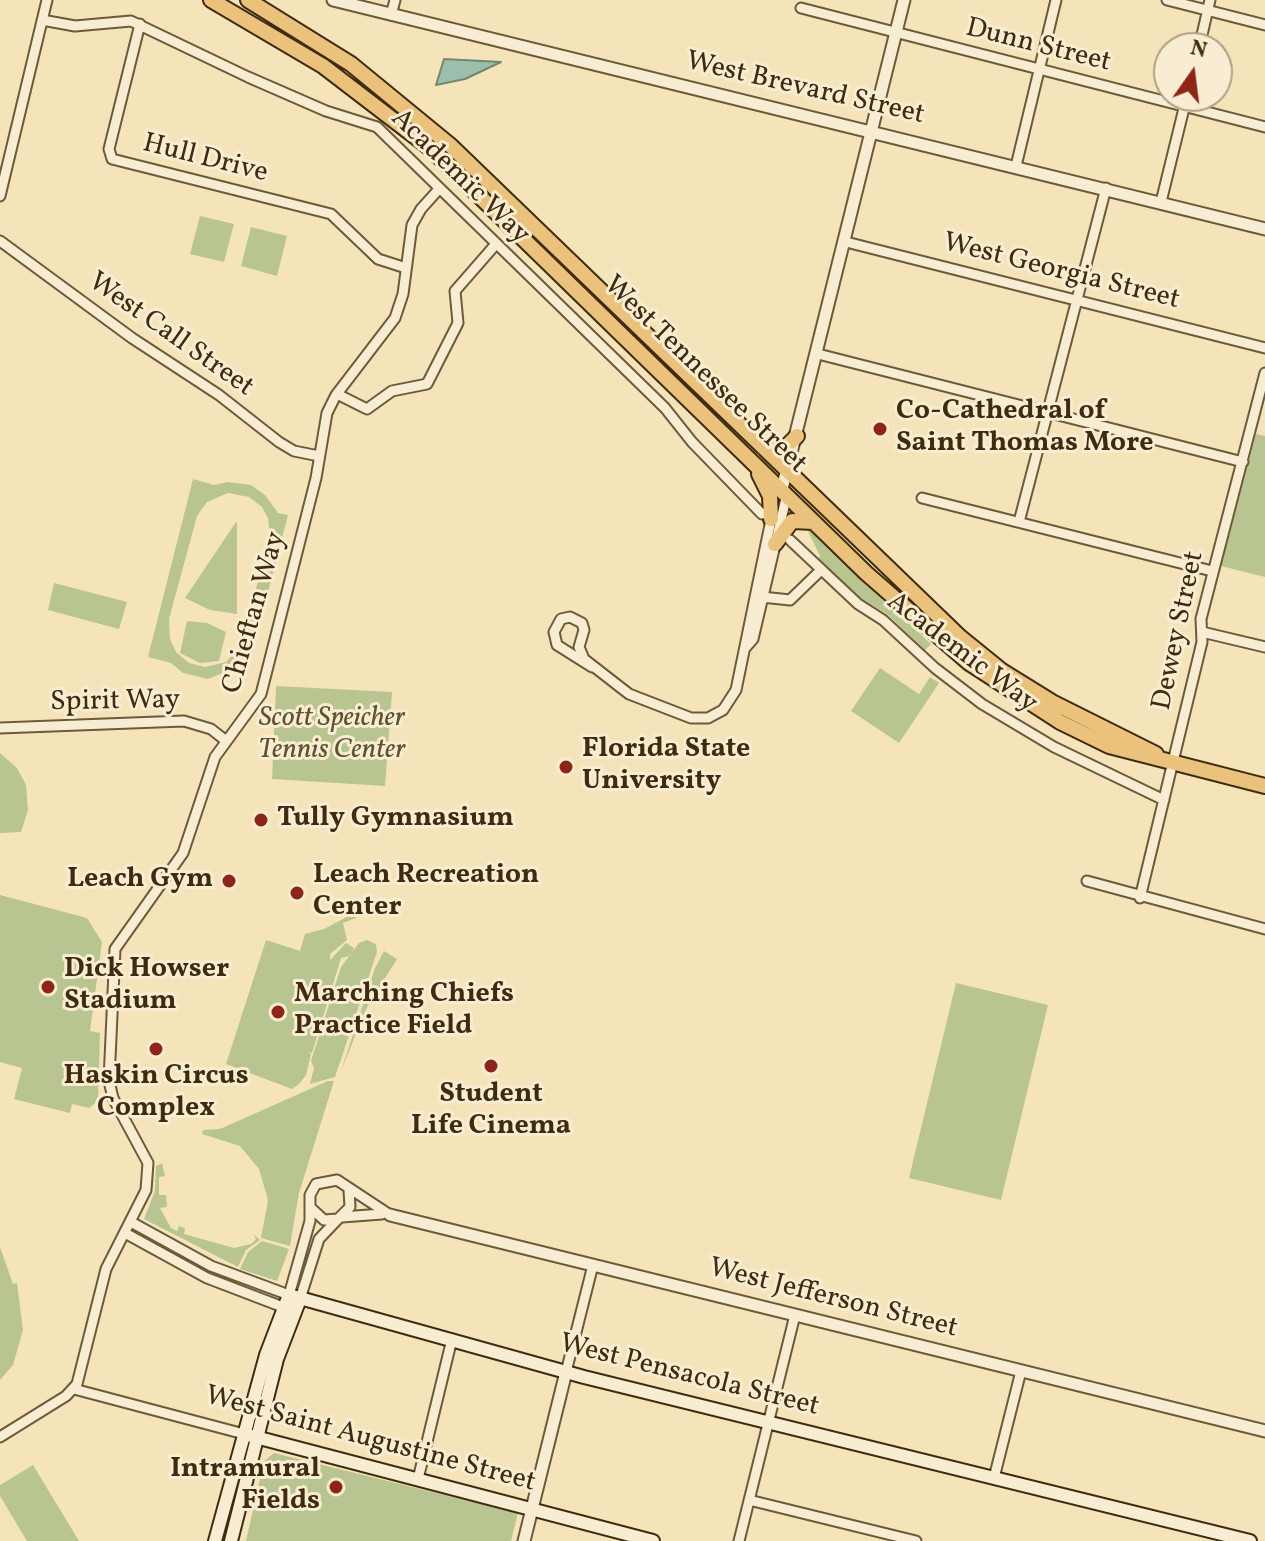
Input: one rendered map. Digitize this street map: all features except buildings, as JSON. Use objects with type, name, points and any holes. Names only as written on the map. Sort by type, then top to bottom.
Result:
[{"type":"main road","name":"West Tennessee Street","points":[[211,0],[323,66],[430,148],[817,524],[938,637],[1003,686],[1097,741],[1122,751],[1265,786]]},
{"type":"main road","name":"West Tennessee Street","points":[[247,0],[351,64],[434,131],[949,628],[991,663],[1064,708],[1174,763]]},
{"type":"main road","points":[[760,446],[778,453],[790,447],[797,436]]},
{"type":"main road","points":[[746,453],[768,491],[766,516]]},
{"type":"main road","points":[[775,544],[794,520],[817,524]]},
{"type":"main road","points":[[215,1541],[277,1359],[292,1303]]},
{"type":"main road","name":"West Pensacola Street","points":[[292,1303],[452,1339],[566,1372],[1250,1541]]},
{"type":"main road","points":[[231,1541],[251,1436]]},
{"type":"main road","name":"West Saint Augustine Street","points":[[251,1436],[533,1507],[653,1541]]},
{"type":"street","points":[[0,196],[47,0]]},
{"type":"street","points":[[233,11],[247,0]]},
{"type":"street","name":"West Brevard Street","points":[[333,0],[1265,229]]},
{"type":"street","points":[[391,15],[395,0]]},
{"type":"street","points":[[746,647],[753,639],[788,473],[904,0]]},
{"type":"street","points":[[1016,166],[1056,0]]},
{"type":"street","points":[[1167,0],[1209,5],[1265,25]]},
{"type":"street","points":[[1203,32],[1209,5]]},
{"type":"street","name":"Dunn Street","points":[[801,8],[1040,70],[1153,94]]},
{"type":"street","name":"Academic Way","points":[[42,20],[75,26],[111,20],[140,24],[322,109],[372,124],[670,413],[692,442],[766,516]]},
{"type":"street","name":"Hull Drive","points":[[140,24],[110,144],[111,157],[329,214],[378,259],[406,268]]},
{"type":"street","points":[[1161,202],[1183,112]]},
{"type":"street","name":"Dunn Street","points":[[1219,112],[1265,127]]},
{"type":"street","points":[[1019,522],[1106,188]]},
{"type":"street","name":"Chieftan Way","points":[[74,1389],[106,1269],[146,1190],[149,1171],[140,1144],[113,1098],[109,1081],[115,949],[183,853],[212,763],[225,740],[251,712],[263,688],[325,421],[337,394],[395,318],[414,221],[439,189]]},
{"type":"street","name":"West Call Street","points":[[0,241],[141,345],[230,402],[279,442],[294,451],[319,456]]},
{"type":"street","name":"West Georgia Street","points":[[846,242],[1265,348]]},
{"type":"street","points":[[337,394],[367,409],[389,392],[427,384],[457,325],[455,291],[496,244]]},
{"type":"street","points":[[818,354],[1243,462]]},
{"type":"street","name":"Dewey Street","points":[[1140,898],[1174,763],[1212,571],[1265,373]]},
{"type":"street","points":[[592,667],[579,649],[583,624],[572,618],[561,619],[555,630],[557,645],[646,702],[683,716],[705,719],[719,713],[732,700],[746,647],[766,516],[784,491]]},
{"type":"street","points":[[922,498],[1212,571]]},
{"type":"street","name":"Academic Way","points":[[790,540],[947,678],[997,714],[1054,747],[1164,800]]},
{"type":"street","points":[[762,597],[790,600],[821,570]]},
{"type":"street","points":[[1202,632],[1265,647]]},
{"type":"street","name":"Spirit Way","points":[[0,728],[184,721],[211,729],[225,740]]},
{"type":"street","points":[[1087,881],[1140,898],[1265,929]]},
{"type":"street","points":[[333,1179],[347,1187],[351,1202],[319,1239],[292,1303],[311,1208],[310,1195],[319,1182],[333,1179]]},
{"type":"street","name":"West Jefferson Street","points":[[347,1187],[390,1215]]},
{"type":"street","points":[[311,1208],[321,1218],[340,1218]]},
{"type":"street","name":"West Jefferson Street","points":[[340,1218],[362,1213],[390,1215],[1265,1431]]},
{"type":"street","name":"West Pensacola Street","points":[[131,1222],[211,1266],[292,1303]]},
{"type":"street","name":"West Pensacola Street","points":[[125,1233],[207,1278],[292,1303]]},
{"type":"street","points":[[524,1541],[593,1265]]},
{"type":"street","points":[[739,1541],[795,1315]]},
{"type":"street","points":[[418,1479],[452,1339]]},
{"type":"street","points":[[994,1478],[1021,1371]]},
{"type":"street","points":[[0,1437],[74,1389]]},
{"type":"street","name":"West Saint Augustine Street","points":[[74,1389],[251,1436]]},
{"type":"street","points":[[749,1500],[916,1541]]},
{"type":"green space","points":[[200,216],[234,224],[224,262],[190,254]]},
{"type":"green space","points":[[251,227],[287,236],[277,276],[241,266]]},
{"type":"green space","points":[[1256,434],[1265,436],[1265,577],[1221,566]]},
{"type":"green space","points":[[193,479],[214,485],[228,482],[251,485],[265,495],[278,513],[288,515],[248,669],[238,667],[208,679],[183,673],[171,663],[148,657]],"holes":[[[228,493],[249,497],[262,507],[268,518],[270,535],[241,646],[226,662],[205,667],[189,663],[176,652],[170,639],[169,619],[197,516],[207,502]]]},
{"type":"green space","points":[[236,522],[237,614],[210,610],[185,598]]},
{"type":"green space","points":[[805,525],[931,644],[925,650],[887,614],[859,597],[817,561],[820,556]]},
{"type":"green space","points":[[54,583],[127,602],[119,629],[48,610]]},
{"type":"green space","points":[[187,621],[207,623],[226,632],[219,661],[200,663],[180,653]]},
{"type":"green space","points":[[880,668],[919,694],[930,677],[939,683],[899,743],[851,711]]},
{"type":"green space","name":"Scott Speicher Tennis Center","points":[[276,686],[392,692],[385,786],[272,779]]},
{"type":"green space","points":[[0,753],[17,768],[26,785],[28,810],[21,832],[0,833]]},
{"type":"green space","name":"Dick Howser Stadium","points":[[0,895],[87,918],[102,942],[90,1031],[100,1033],[98,1101],[89,1108],[72,1104],[70,1113],[14,1099],[22,1068],[0,1062]]},
{"type":"green space","name":"Marching Chiefs Practice Field","points":[[358,911],[356,918],[343,923],[347,940],[330,954],[330,960],[346,943],[354,948],[350,956],[341,958],[312,1053],[308,1052],[311,1054],[306,1075],[299,1084],[292,1089],[226,1064],[266,940],[300,951],[305,934],[324,929]]},
{"type":"green space","points":[[367,940],[376,944],[377,952],[335,1077],[310,1084],[314,1068],[311,1061],[341,967],[359,943]]},
{"type":"green space","points":[[384,951],[397,959],[366,1009],[341,1071],[375,968]]},
{"type":"green space","points":[[956,983],[1048,1005],[1001,1200],[909,1178]]},
{"type":"green space","points":[[334,1081],[299,1193],[290,1246],[261,1238],[268,1200],[259,1169],[240,1146],[202,1134],[203,1130],[220,1129]]},
{"type":"green space","points":[[162,1163],[165,1176],[159,1177],[159,1195],[166,1195],[167,1207],[160,1208],[171,1228],[177,1231],[179,1226],[185,1228],[184,1234],[234,1248],[251,1244],[256,1239],[253,1234],[260,1240],[246,1250],[238,1267],[144,1219],[155,1191],[156,1166]]},
{"type":"green space","points":[[262,1241],[289,1249],[277,1281],[240,1269],[248,1252]]},
{"type":"green space","points":[[0,1247],[13,1284],[17,1283],[23,1330],[13,1365],[0,1380]]},
{"type":"green space","name":"Intramural Fields","points":[[274,1453],[518,1513],[511,1541],[246,1541],[264,1461]]},
{"type":"green space","points":[[33,1465],[79,1541],[27,1541],[0,1496],[0,1485]]},
{"type":"shaded area","points":[[444,59],[501,62],[465,79],[436,85]]},
{"type":"place","name":"Co-Cathedral of Saint Thomas More","points":[[880,429]]},
{"type":"place","name":"Florida State University","points":[[566,767]]},
{"type":"place","name":"Tully Gymnasium","points":[[261,820]]},
{"type":"place","name":"Leach Gym","points":[[229,881]]},
{"type":"place","name":"Leach Recreation Center","points":[[297,893]]},
{"type":"place","name":"Dick Howser Stadium","points":[[48,987]]},
{"type":"place","name":"Marching Chiefs Practice Field","points":[[278,1012]]},
{"type":"place","name":"Haskin Circus Complex","points":[[156,1049]]},
{"type":"place","name":"Student Life Cinema","points":[[491,1066]]},
{"type":"place","name":"Intramural Fields","points":[[336,1487]]}]
